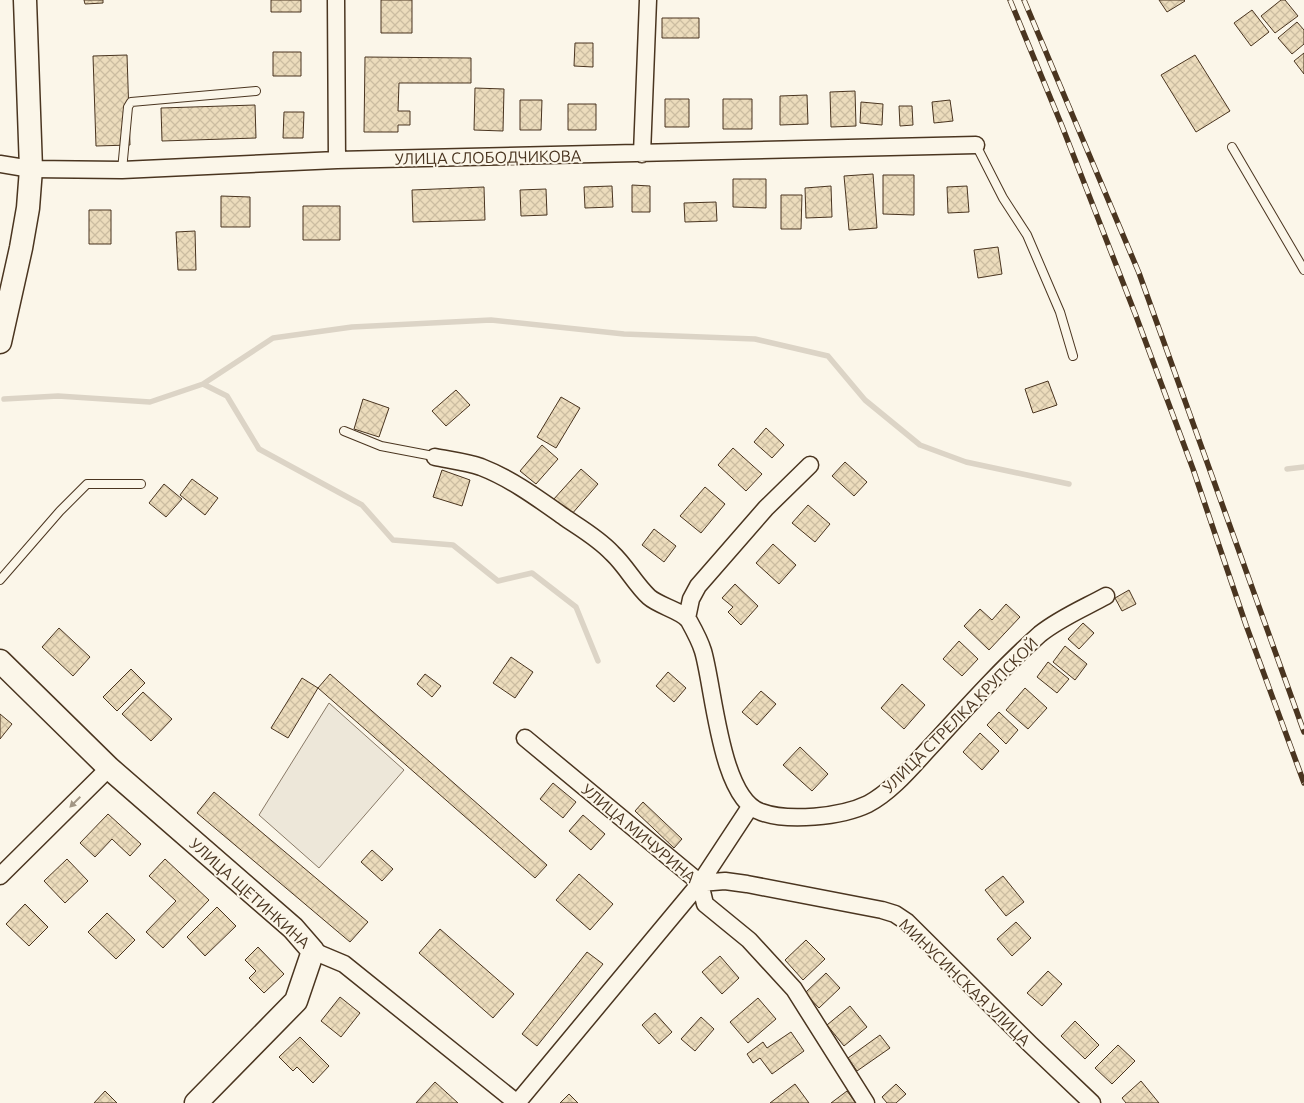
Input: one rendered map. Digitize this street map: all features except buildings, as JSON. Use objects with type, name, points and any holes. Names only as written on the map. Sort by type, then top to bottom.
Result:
[{"type":"main road","points":[[0,342],[21,248],[28,208],[31,169],[25,0]]},
{"type":"main road","name":"УЛИЦА ЩЕТИНКИНА","points":[[0,660],[109,768],[293,928],[313,951]]},
{"type":"main road","points":[[196,1103],[296,1001],[313,951]]},
{"type":"street","points":[[336,0],[337,160]]},
{"type":"street","points":[[642,154],[648,0]]},
{"type":"street","name":"УЛИЦА СЛОБОДЧИКОВА","points":[[0,164],[31,169],[122,170],[337,160],[976,145]]},
{"type":"street","points":[[432,456],[481,467],[525,491],[600,542],[613,553],[649,597],[687,618],[703,650],[723,750],[742,796],[750,806],[700,883],[517,1103]]},
{"type":"street","points":[[687,618],[691,600],[698,586],[766,508],[810,465]]},
{"type":"street","name":"УЛИЦА СТРЕЛКА КРУПСКОЙ","points":[[750,806],[760,812],[772,815],[816,817],[839,814],[868,804],[892,787],[998,674],[1042,633],[1059,620],[1106,596]]},
{"type":"street","name":"УЛИЦА МИЧУРИНА","points":[[525,738],[700,883],[705,904],[748,940],[794,989],[866,1103]]},
{"type":"street","points":[[0,876],[109,768]]},
{"type":"street","name":"МИНУСИНСКАЯ УЛИЦА","points":[[700,883],[725,881],[747,884],[895,914],[907,922],[1092,1103]]},
{"type":"street","name":"УЛИЦА ЩЕТИНКИНА","points":[[313,951],[344,964],[517,1103]]},
{"type":"lane","points":[[122,170],[128,107],[131,102],[256,92]]},
{"type":"lane","points":[[976,145],[1003,198],[1027,235],[1060,312],[1073,356]]},
{"type":"lane","points":[[1232,147],[1304,270]]},
{"type":"lane","points":[[344,430],[381,446],[432,456]]},
{"type":"lane","points":[[0,580],[60,511],[87,484],[141,484]]},
{"type":"shaded area","points":[[329,703],[404,770],[319,868],[259,815]]},
{"type":"waterway","points":[[4,399],[58,396],[150,402],[203,384],[273,338],[352,327],[491,320],[624,334],[755,339],[828,356],[865,400],[920,445],[966,462],[1069,484]]},
{"type":"waterway","points":[[203,384],[227,396],[259,449],[362,505],[393,540],[453,545],[498,581],[532,573],[576,607],[598,661]]},
{"type":"waterway","points":[[1287,469],[1304,467]]},
{"type":"railway","points":[[1010,0],[1062,126],[1136,316],[1193,469],[1246,625],[1304,783]]},
{"type":"railway","points":[[1024,0],[1139,273],[1304,732]]}]
